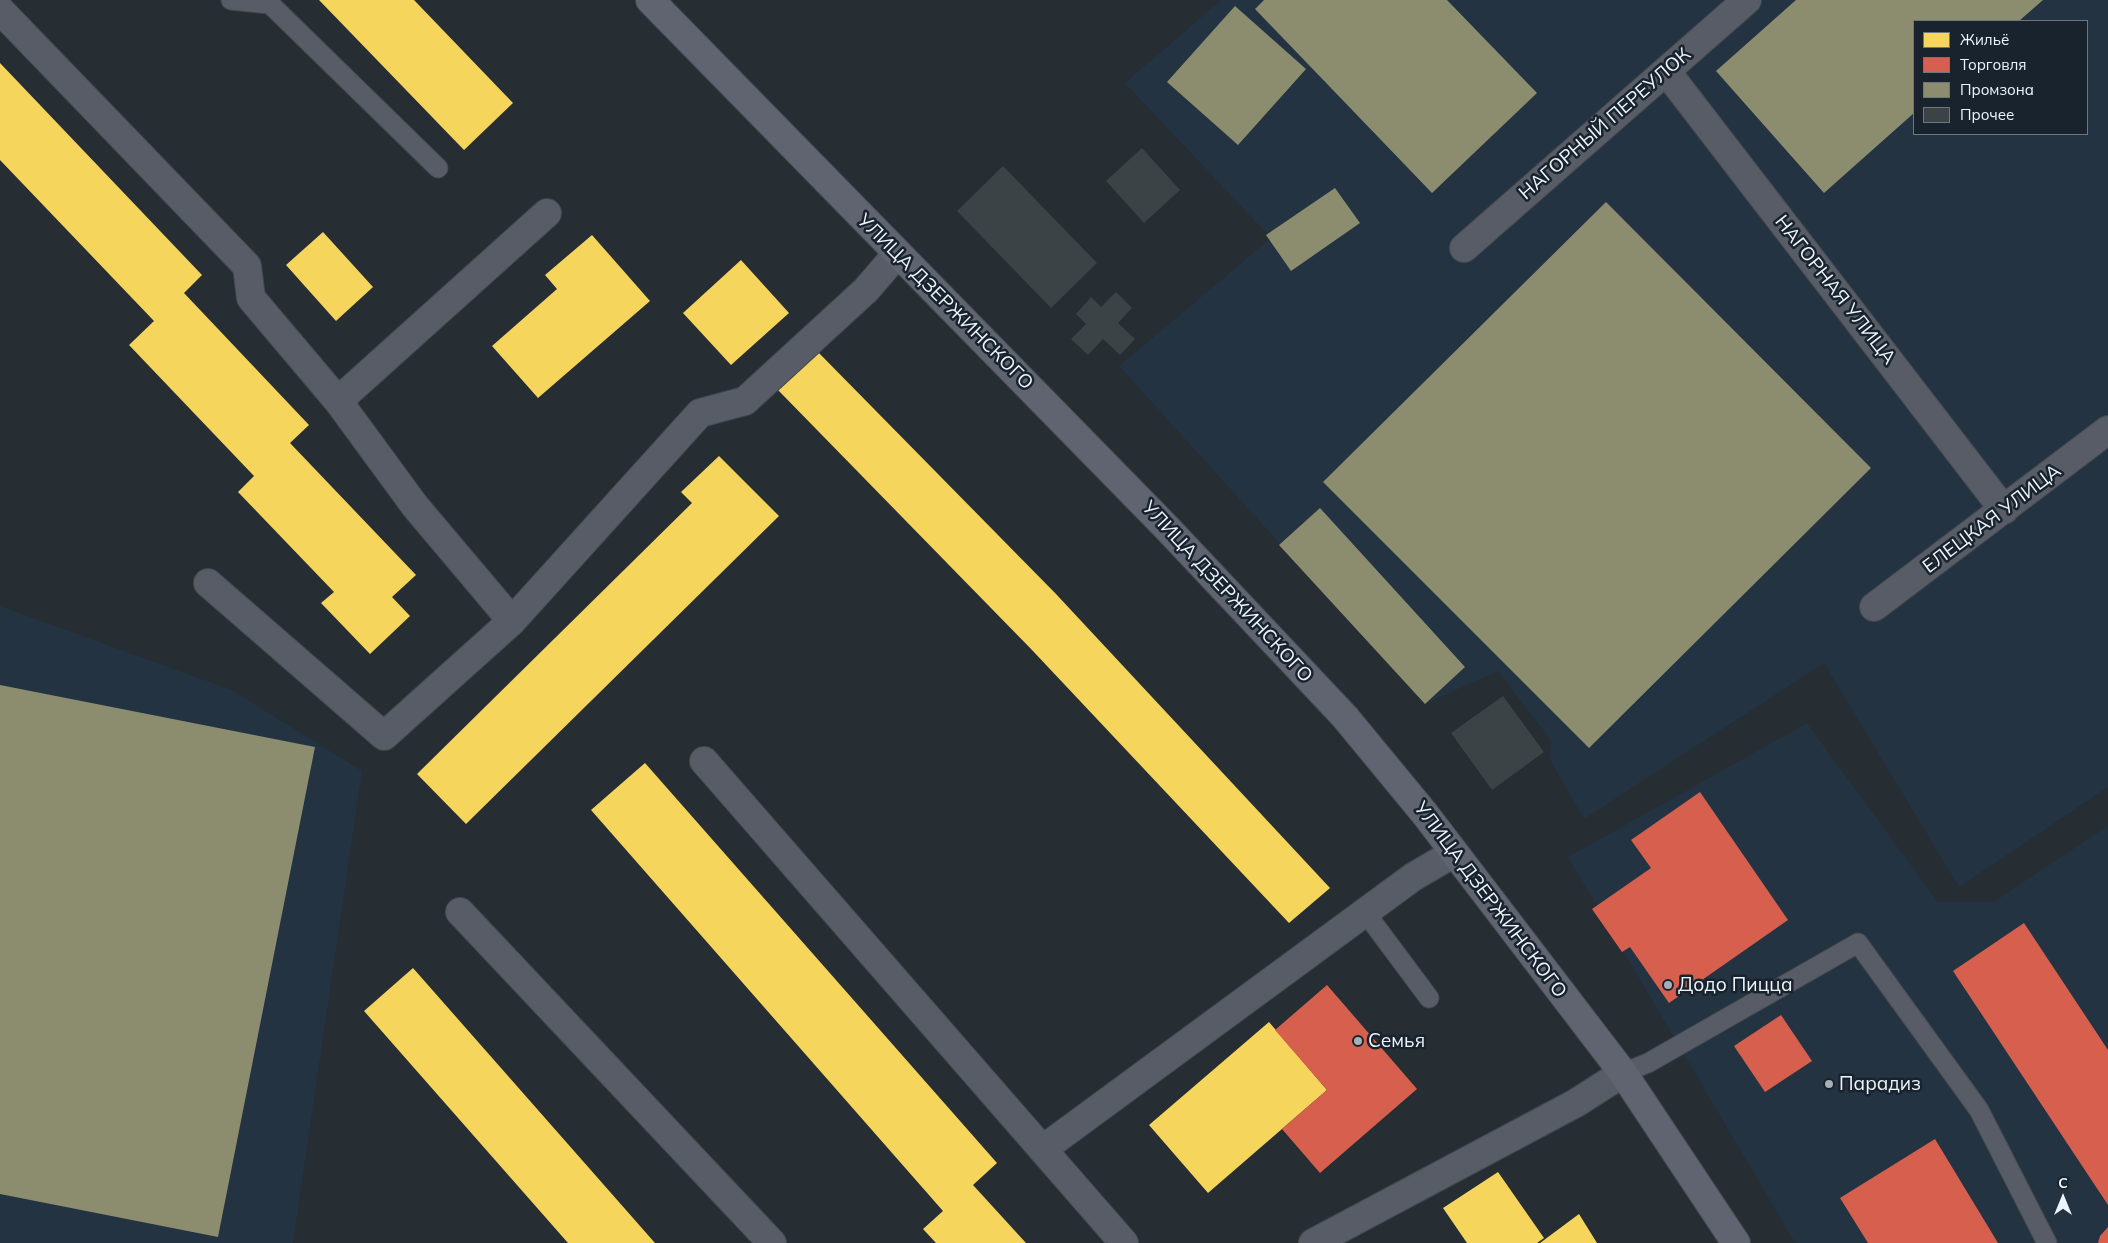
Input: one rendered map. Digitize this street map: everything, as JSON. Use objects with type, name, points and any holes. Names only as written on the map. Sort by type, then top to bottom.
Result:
[{"type":"main road","name":"УЛИЦА ДЗЕРЖИНСКОГО","points":[[650,0],[1167,528],[1345,716],[1425,814],[1623,1073],[1736,1243]]},
{"type":"street","name":"НАГОРНЫЙ ПЕРЕУЛОК","points":[[1464,248],[1747,0]]},
{"type":"street","points":[[0,10],[247,266],[251,298],[338,401],[414,506],[512,621]]},
{"type":"street","name":"НАГОРНАЯ УЛИЦА","points":[[1666,71],[2004,510]]},
{"type":"street","points":[[338,401],[547,213]]},
{"type":"street","points":[[208,583],[384,736],[512,621],[700,413],[745,401],[866,290],[897,254]]},
{"type":"street","name":"ЕЛЕЦКАЯ УЛИЦА","points":[[1874,607],[2108,430]]},
{"type":"street","points":[[704,761],[1124,1243]]},
{"type":"street","points":[[1043,1149],[1413,877],[1454,854]]},
{"type":"street","points":[[460,912],[772,1243]]},
{"type":"street","points":[[1313,1243],[1576,1103],[1623,1073]]},
{"type":"lane","points":[[231,0],[270,4],[438,168]]},
{"type":"lane","points":[[1365,912],[1428,998]]},
{"type":"lane","points":[[1623,1073],[1648,1063],[1858,943],[1979,1110],[2047,1243]]},
{"type":"shaded area","points":[[1221,0],[2108,0],[2108,787],[1959,887],[1824,663],[1584,819],[1549,758],[1552,742],[1498,671],[1425,704],[1119,366],[1271,238],[1125,83]]},
{"type":"shaded area","points":[[0,606],[232,690],[362,771],[293,1243],[0,1243]]},
{"type":"shaded area","points":[[1807,723],[1938,902],[1993,902],[2108,826],[2108,1243],[1795,1243],[1568,857]]},
{"type":"building: Жильё","points":[[319,0],[414,0],[513,103],[464,150]]},
{"type":"building: Жильё","points":[[0,63],[202,275],[184,293],[309,425],[290,443],[416,575],[392,597],[410,616],[370,654],[321,603],[334,592],[238,492],[254,476],[129,345],[154,321],[0,160]]},
{"type":"building: Жильё","points":[[323,232],[373,287],[336,321],[286,265]]},
{"type":"building: Жильё","points":[[592,235],[650,301],[538,398],[492,346],[557,289],[545,275]]},
{"type":"building: Жильё","points":[[741,260],[789,313],[731,365],[683,313]]},
{"type":"building: Жильё","points":[[817,351],[1056,594],[1330,888],[1289,923],[1032,650],[777,389]]},
{"type":"building: Жильё","points":[[719,456],[779,516],[466,824],[417,774],[692,503],[681,492]]},
{"type":"building: Жильё","points":[[645,763],[997,1163],[973,1185],[1026,1243],[936,1243],[923,1229],[943,1211],[591,810]]},
{"type":"building: Жильё","points":[[413,968],[655,1243],[568,1243],[364,1011]]},
{"type":"building: Жильё","points":[[1269,1022],[1327,1090],[1208,1193],[1149,1125]]},
{"type":"building: Жильё","points":[[1498,1172],[1544,1238],[1537,1243],[1467,1243],[1443,1208]]},
{"type":"building: Жильё","points":[[1579,1214],[1597,1243],[1540,1243]]},
{"type":"building: Торговля","points":[[1700,792],[1788,920],[1669,1003],[1630,947],[1622,952],[1592,909],[1651,868],[1631,840]]},
{"type":"building: Торговля","points":[[2024,923],[2108,1050],[2108,1205],[1953,971]]},
{"type":"building: Торговля","points":[[1327,985],[1417,1089],[1320,1173],[1282,1129],[1327,1090],[1275,1030]]},
{"type":"building: Торговля","points":[[1781,1015],[1812,1061],[1765,1092],[1734,1046]]},
{"type":"building: Торговля","points":[[1935,1139],[1998,1243],[1868,1243],[1840,1198]]},
{"type":"building: Торговля","points":[[2108,1227],[2108,1243],[2098,1243],[2100,1236]]},
{"type":"building: Промзона","points":[[1264,0],[1447,0],[1537,93],[1432,193],[1255,9]]},
{"type":"building: Промзона","points":[[1796,0],[2043,0],[2020,20],[1913,20],[1913,114],[1824,193],[1716,71]]},
{"type":"building: Промзона","points":[[1235,6],[1306,69],[1238,145],[1167,82]]},
{"type":"building: Промзона","points":[[1335,188],[1360,223],[1291,271],[1266,235]]},
{"type":"building: Промзона","points":[[1606,202],[1871,468],[1589,748],[1323,482]]},
{"type":"building: Промзона","points":[[1320,508],[1465,667],[1425,704],[1279,545]]},
{"type":"building: Промзона","points":[[0,685],[315,747],[218,1237],[0,1194]]},
{"type":"building: Прочее","points":[[1142,148],[1180,190],[1144,223],[1106,181]]},
{"type":"building: Прочее","points":[[1003,166],[1097,263],[1051,308],[957,211]]},
{"type":"building: Прочее","points":[[1116,292],[1132,308],[1118,323],[1135,339],[1120,355],[1103,339],[1088,355],[1071,339],[1086,324],[1076,314],[1091,297],[1101,307]]},
{"type":"building: Прочее","points":[[1503,696],[1544,752],[1492,790],[1451,733]]},
{"type":"place","name":"Додо Пицца","points":[[1668,985]]},
{"type":"place","name":"Семья","points":[[1358,1041]]},
{"type":"place","name":"Парадиз","points":[[1829,1084]]}]
